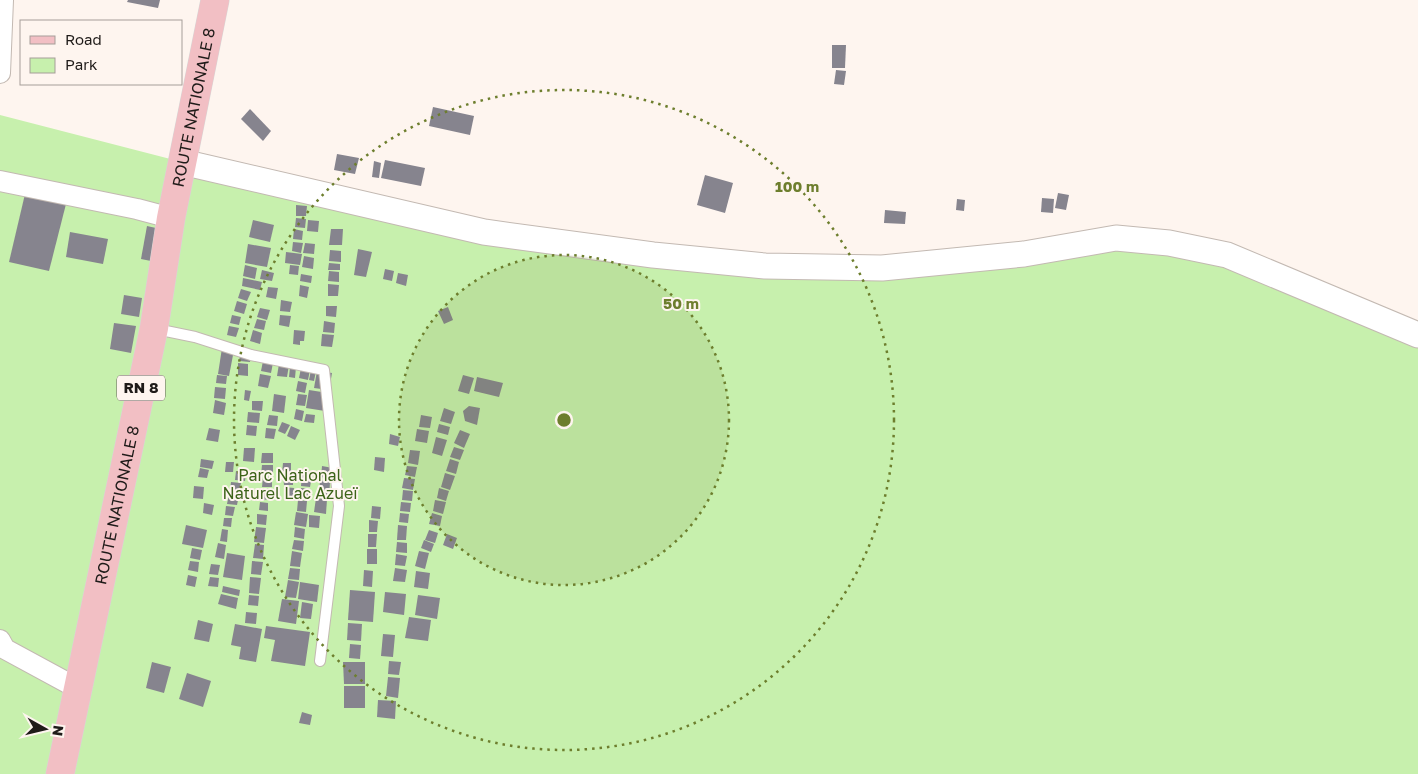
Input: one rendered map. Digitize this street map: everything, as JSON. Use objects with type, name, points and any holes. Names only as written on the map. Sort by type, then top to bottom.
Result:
[{"type":"main road","name":"ROUTE NATIONALE 8","points":[[60,774],[154,328],[171,218],[214,0]]},
{"type":"street","points":[[0,73],[3,0]]},
{"type":"street","points":[[182,162],[484,232],[653,255],[765,266],[882,268],[1024,254],[1116,238],[1169,243],[1227,255],[1418,335]]},
{"type":"street","points":[[0,181],[137,209],[171,218]]},
{"type":"street","points":[[0,640],[5,648],[77,688]]},
{"type":"lane","points":[[154,328],[251,355],[324,370],[339,506],[320,662]]},
{"type":"green space","name":"Parc National Naturel Lac Azueï","points":[[0,115],[182,162],[338,196],[765,266],[1169,243],[1418,335],[1418,774],[0,774]]},
{"type":"building","points":[[128,0],[160,0],[158,8],[127,2]]},
{"type":"building","points":[[832,45],[846,45],[845,68],[832,68]]},
{"type":"building","points":[[836,70],[846,71],[844,85],[834,84]]},
{"type":"building","points":[[433,107],[474,116],[470,135],[429,126]]},
{"type":"building","points":[[250,109],[271,131],[263,141],[241,119]]},
{"type":"building","points":[[337,154],[359,158],[355,174],[334,170]]},
{"type":"building","points":[[385,160],[425,168],[421,186],[381,178]]},
{"type":"building","points":[[374,161],[381,163],[379,178],[372,177]]},
{"type":"building","points":[[705,175],[733,183],[725,213],[697,205]]},
{"type":"building","points":[[1058,193],[1069,195],[1066,210],[1055,208]]},
{"type":"building","points":[[25,194],[66,204],[49,271],[9,262]]},
{"type":"building","points":[[1042,198],[1054,199],[1053,213],[1041,212]]},
{"type":"building","points":[[957,199],[965,200],[964,211],[956,210]]},
{"type":"building","points":[[296,205],[307,206],[306,216],[296,216]]},
{"type":"building","points":[[885,210],[906,212],[905,224],[884,223]]},
{"type":"building","points":[[296,218],[306,219],[305,228],[295,227]]},
{"type":"building","points":[[253,220],[274,225],[270,242],[249,237]]},
{"type":"building","points":[[308,220],[319,221],[318,232],[307,231]]},
{"type":"building","points":[[147,226],[156,228],[151,261],[141,259]]},
{"type":"building","points":[[294,229],[303,231],[302,240],[293,239]]},
{"type":"building","points":[[331,229],[343,229],[342,245],[329,245]]},
{"type":"building","points":[[70,232],[108,239],[103,264],[66,257]]},
{"type":"building","points":[[293,242],[303,243],[301,253],[292,251]]},
{"type":"building","points":[[305,243],[315,244],[314,254],[303,253]]},
{"type":"building","points":[[248,244],[271,248],[267,267],[245,263]]},
{"type":"building","points":[[358,249],[372,252],[366,277],[354,275]]},
{"type":"building","points":[[330,250],[341,251],[341,262],[329,261]]},
{"type":"building","points":[[286,252],[302,254],[300,265],[285,263]]},
{"type":"building","points":[[304,256],[314,258],[313,269],[302,267]]},
{"type":"building","points":[[329,263],[340,264],[340,270],[328,270]]},
{"type":"building","points":[[245,265],[257,268],[255,279],[243,276]]},
{"type":"building","points":[[290,265],[299,266],[298,275],[289,274]]},
{"type":"building","points":[[385,269],[394,271],[392,281],[383,279]]},
{"type":"building","points":[[262,270],[274,273],[272,281],[260,279]]},
{"type":"building","points":[[329,271],[339,272],[339,282],[328,281]]},
{"type":"building","points":[[398,273],[408,275],[406,286],[396,283]]},
{"type":"building","points":[[301,274],[312,276],[311,283],[300,281]]},
{"type":"building","points":[[243,278],[262,282],[260,290],[242,286]]},
{"type":"building","points":[[328,284],[339,285],[338,296],[328,296]]},
{"type":"building","points":[[300,285],[309,287],[307,298],[299,296]]},
{"type":"building","points":[[268,287],[278,288],[276,299],[266,297]]},
{"type":"building","points":[[241,289],[251,292],[247,301],[238,298]]},
{"type":"building","points":[[124,295],[142,298],[139,317],[121,314]]},
{"type":"building","points":[[281,300],[292,302],[290,312],[280,311]]},
{"type":"building","points":[[237,301],[247,304],[244,314],[234,311]]},
{"type":"building","points":[[326,306],[337,306],[336,317],[326,316]]},
{"type":"building","points":[[448,307],[453,320],[444,324],[438,311]]},
{"type":"building","points":[[260,308],[270,310],[267,320],[257,317]]},
{"type":"building","points":[[232,315],[241,317],[239,325],[230,323]]},
{"type":"building","points":[[280,315],[291,316],[289,327],[279,325]]},
{"type":"building","points":[[257,319],[266,321],[264,330],[254,328]]},
{"type":"building","points":[[324,321],[335,323],[334,333],[323,332]]},
{"type":"building","points":[[114,323],[136,326],[131,353],[110,349]]},
{"type":"building","points":[[229,326],[239,328],[236,337],[227,335]]},
{"type":"building","points":[[253,330],[262,333],[260,344],[250,341]]},
{"type":"building","points":[[294,330],[305,331],[304,341],[300,341],[300,345],[293,344]]},
{"type":"building","points":[[322,334],[334,335],[332,347],[321,346]]},
{"type":"building","points":[[222,348],[234,350],[229,376],[218,374]]},
{"type":"building","points":[[241,350],[251,352],[250,362],[239,361]]},
{"type":"building","points":[[263,361],[273,363],[271,373],[261,371]]},
{"type":"building","points":[[238,363],[248,364],[248,376],[238,375]]},
{"type":"building","points":[[279,364],[289,365],[287,377],[277,376]]},
{"type":"building","points":[[290,367],[296,367],[295,378],[289,377]]},
{"type":"building","points":[[301,368],[310,370],[308,380],[299,378]]},
{"type":"building","points":[[311,370],[316,371],[314,381],[309,380]]},
{"type":"building","points":[[317,371],[332,373],[329,390],[314,388]]},
{"type":"building","points":[[260,374],[271,376],[268,388],[258,386]]},
{"type":"building","points":[[217,375],[227,376],[226,384],[216,383]]},
{"type":"building","points":[[463,375],[474,378],[469,394],[458,391]]},
{"type":"building","points":[[477,377],[503,383],[499,397],[474,391]]},
{"type":"building","points":[[298,381],[307,383],[305,393],[296,391]]},
{"type":"building","points":[[215,387],[226,388],[225,399],[214,398]]},
{"type":"building","points":[[245,390],[251,391],[249,401],[244,400]]},
{"type":"building","points":[[309,390],[328,393],[325,411],[306,408]]},
{"type":"building","points":[[274,394],[286,396],[284,413],[272,411]]},
{"type":"building","points":[[298,394],[307,395],[305,406],[296,405]]},
{"type":"building","points":[[215,400],[226,403],[224,415],[213,413]]},
{"type":"building","points":[[252,401],[263,401],[262,411],[252,410]]},
{"type":"building","points":[[469,406],[480,408],[477,425],[465,421],[463,411]]},
{"type":"building","points":[[444,408],[455,412],[451,424],[440,421]]},
{"type":"building","points":[[296,409],[304,411],[302,421],[294,419]]},
{"type":"building","points":[[248,412],[260,413],[259,423],[247,422]]},
{"type":"building","points":[[306,414],[315,415],[314,423],[304,422]]},
{"type":"building","points":[[269,415],[278,416],[277,426],[267,425]]},
{"type":"building","points":[[421,415],[432,417],[430,428],[419,427]]},
{"type":"building","points":[[282,422],[290,425],[285,434],[278,431]]},
{"type":"building","points":[[439,424],[450,427],[448,435],[437,432]]},
{"type":"building","points":[[247,425],[257,426],[256,436],[246,435]]},
{"type":"building","points":[[291,426],[300,430],[295,440],[287,436]]},
{"type":"building","points":[[209,428],[220,430],[218,442],[206,440]]},
{"type":"building","points":[[266,428],[276,429],[274,439],[265,438]]},
{"type":"building","points":[[417,429],[429,431],[427,443],[415,441]]},
{"type":"building","points":[[460,430],[470,434],[464,448],[454,443]]},
{"type":"building","points":[[390,434],[400,437],[398,446],[389,444]]},
{"type":"building","points":[[436,437],[447,440],[442,456],[432,453]]},
{"type":"building","points":[[454,447],[464,450],[460,460],[450,457]]},
{"type":"building","points":[[244,448],[255,448],[254,462],[243,461]]},
{"type":"building","points":[[410,450],[420,451],[418,465],[408,463]]},
{"type":"building","points":[[262,453],[273,453],[273,463],[261,463]]},
{"type":"building","points":[[375,457],[385,458],[384,472],[374,470]]},
{"type":"building","points":[[201,459],[214,461],[212,469],[200,467]]},
{"type":"building","points":[[450,459],[459,462],[456,474],[446,471]]},
{"type":"building","points":[[226,462],[234,462],[233,472],[225,472]]},
{"type":"building","points":[[283,463],[291,463],[291,473],[282,473]]},
{"type":"building","points":[[262,465],[273,465],[273,475],[261,475]]},
{"type":"building","points":[[322,466],[333,468],[331,479],[321,477]]},
{"type":"building","points":[[407,466],[417,467],[415,477],[405,475]]},
{"type":"building","points":[[200,468],[209,470],[207,478],[198,477]]},
{"type":"building","points":[[236,471],[246,473],[245,481],[235,480]]},
{"type":"building","points":[[445,473],[455,476],[450,490],[441,487]]},
{"type":"building","points":[[293,474],[293,485],[284,485],[283,475]]},
{"type":"building","points":[[302,475],[312,476],[310,487],[301,486]]},
{"type":"building","points":[[263,477],[272,477],[272,487],[262,487]]},
{"type":"building","points":[[404,478],[415,479],[413,490],[402,488]]},
{"type":"building","points":[[320,480],[330,482],[329,497],[319,495]]},
{"type":"building","points":[[231,482],[241,483],[239,492],[230,491]]},
{"type":"building","points":[[194,486],[204,487],[203,499],[193,498]]},
{"type":"building","points":[[284,487],[294,488],[293,500],[284,500]]},
{"type":"building","points":[[301,488],[311,489],[310,499],[299,498]]},
{"type":"building","points":[[439,488],[449,491],[446,501],[437,498]]},
{"type":"building","points":[[261,489],[270,490],[270,500],[260,499]]},
{"type":"building","points":[[403,490],[413,491],[412,501],[402,500]]},
{"type":"building","points":[[229,494],[239,495],[237,505],[227,504]]},
{"type":"building","points":[[316,498],[327,499],[326,514],[314,512]]},
{"type":"building","points":[[298,500],[307,501],[306,512],[297,511]]},
{"type":"building","points":[[435,500],[446,502],[443,514],[433,511]]},
{"type":"building","points":[[260,502],[268,503],[268,511],[259,510]]},
{"type":"building","points":[[401,502],[411,503],[410,512],[400,511]]},
{"type":"building","points":[[204,503],[214,505],[212,515],[203,513]]},
{"type":"building","points":[[226,506],[235,507],[233,516],[225,515]]},
{"type":"building","points":[[372,506],[381,507],[380,519],[371,518]]},
{"type":"building","points":[[296,512],[308,514],[306,527],[294,525]]},
{"type":"building","points":[[400,513],[409,514],[408,523],[399,522]]},
{"type":"building","points":[[432,513],[442,516],[440,526],[429,524]]},
{"type":"building","points":[[257,514],[267,515],[266,525],[257,524]]},
{"type":"building","points":[[309,515],[320,516],[319,528],[309,527]]},
{"type":"building","points":[[224,518],[232,518],[231,527],[223,526]]},
{"type":"building","points":[[369,520],[378,521],[377,532],[369,532]]},
{"type":"building","points":[[186,525],[207,530],[203,548],[182,544]]},
{"type":"building","points":[[398,525],[407,526],[406,540],[397,540]]},
{"type":"building","points":[[256,527],[266,528],[264,543],[254,542]]},
{"type":"building","points":[[295,527],[305,529],[304,539],[294,537]]},
{"type":"building","points":[[222,529],[228,530],[227,542],[220,541]]},
{"type":"building","points":[[429,530],[438,533],[435,543],[425,540]]},
{"type":"building","points":[[368,534],[377,534],[376,547],[368,547]]},
{"type":"building","points":[[447,534],[457,538],[453,549],[443,545]]},
{"type":"building","points":[[294,540],[304,541],[303,551],[292,549]]},
{"type":"building","points":[[424,540],[434,544],[431,552],[421,548]]},
{"type":"building","points":[[397,542],[407,543],[407,553],[396,552]]},
{"type":"building","points":[[218,543],[226,545],[224,559],[215,557]]},
{"type":"building","points":[[255,544],[264,545],[263,559],[253,558]]},
{"type":"building","points":[[192,548],[202,550],[200,560],[190,558]]},
{"type":"building","points":[[367,549],[377,549],[377,564],[367,564]]},
{"type":"building","points":[[292,551],[302,553],[300,567],[290,566]]},
{"type":"building","points":[[419,551],[429,553],[425,569],[415,566]]},
{"type":"building","points":[[227,553],[245,556],[242,580],[223,577]]},
{"type":"building","points":[[396,554],[407,556],[405,566],[395,565]]},
{"type":"building","points":[[190,561],[199,562],[198,572],[188,570]]},
{"type":"building","points":[[252,561],[263,562],[261,575],[251,574]]},
{"type":"building","points":[[211,564],[220,565],[218,575],[209,574]]},
{"type":"building","points":[[290,568],[300,569],[299,580],[288,579]]},
{"type":"building","points":[[395,568],[407,570],[405,582],[393,581]]},
{"type":"building","points":[[364,570],[373,571],[372,587],[363,586]]},
{"type":"building","points":[[416,571],[430,573],[428,589],[414,587]]},
{"type":"building","points":[[188,575],[197,577],[195,587],[186,585]]},
{"type":"building","points":[[210,577],[219,578],[218,587],[208,586]]},
{"type":"building","points":[[250,577],[261,578],[259,594],[249,593]]},
{"type":"building","points":[[288,580],[299,582],[296,598],[285,597]]},
{"type":"building","points":[[300,582],[319,585],[317,602],[298,599]]},
{"type":"building","points":[[223,586],[240,590],[239,596],[222,592]]},
{"type":"building","points":[[350,590],[375,592],[373,622],[348,620]]},
{"type":"building","points":[[385,592],[406,594],[404,615],[383,612]]},
{"type":"building","points":[[221,594],[238,598],[236,609],[218,604]]},
{"type":"building","points":[[249,595],[259,596],[258,606],[248,605]]},
{"type":"building","points":[[418,595],[440,598],[437,619],[415,615]]},
{"type":"building","points":[[282,599],[299,601],[296,624],[278,621]]},
{"type":"building","points":[[302,602],[313,604],[311,619],[300,618]]},
{"type":"building","points":[[246,612],[257,613],[256,624],[245,623]]},
{"type":"building","points":[[409,617],[431,620],[428,641],[405,638]]},
{"type":"building","points":[[198,620],[213,624],[209,642],[194,639]]},
{"type":"building","points":[[348,623],[362,624],[361,641],[347,640]]},
{"type":"building","points":[[235,624],[262,629],[256,662],[239,659],[241,647],[231,645]]},
{"type":"building","points":[[266,626],[310,632],[305,666],[271,661],[275,640],[264,638]]},
{"type":"building","points":[[383,634],[395,635],[393,657],[381,656]]},
{"type":"building","points":[[350,644],[361,645],[360,659],[349,658]]},
{"type":"building","points":[[389,661],[401,662],[399,675],[388,674]]},
{"type":"building","points":[[152,662],[171,667],[164,693],[146,688]]},
{"type":"building","points":[[343,662],[365,662],[365,684],[344,684]]},
{"type":"building","points":[[187,673],[211,681],[203,707],[179,699]]},
{"type":"building","points":[[388,677],[400,678],[398,698],[386,696]]},
{"type":"building","points":[[344,686],[365,686],[365,708],[344,708]]},
{"type":"building","points":[[378,700],[396,701],[395,719],[377,717]]},
{"type":"building","points":[[302,712],[312,715],[310,725],[299,723]]}]
